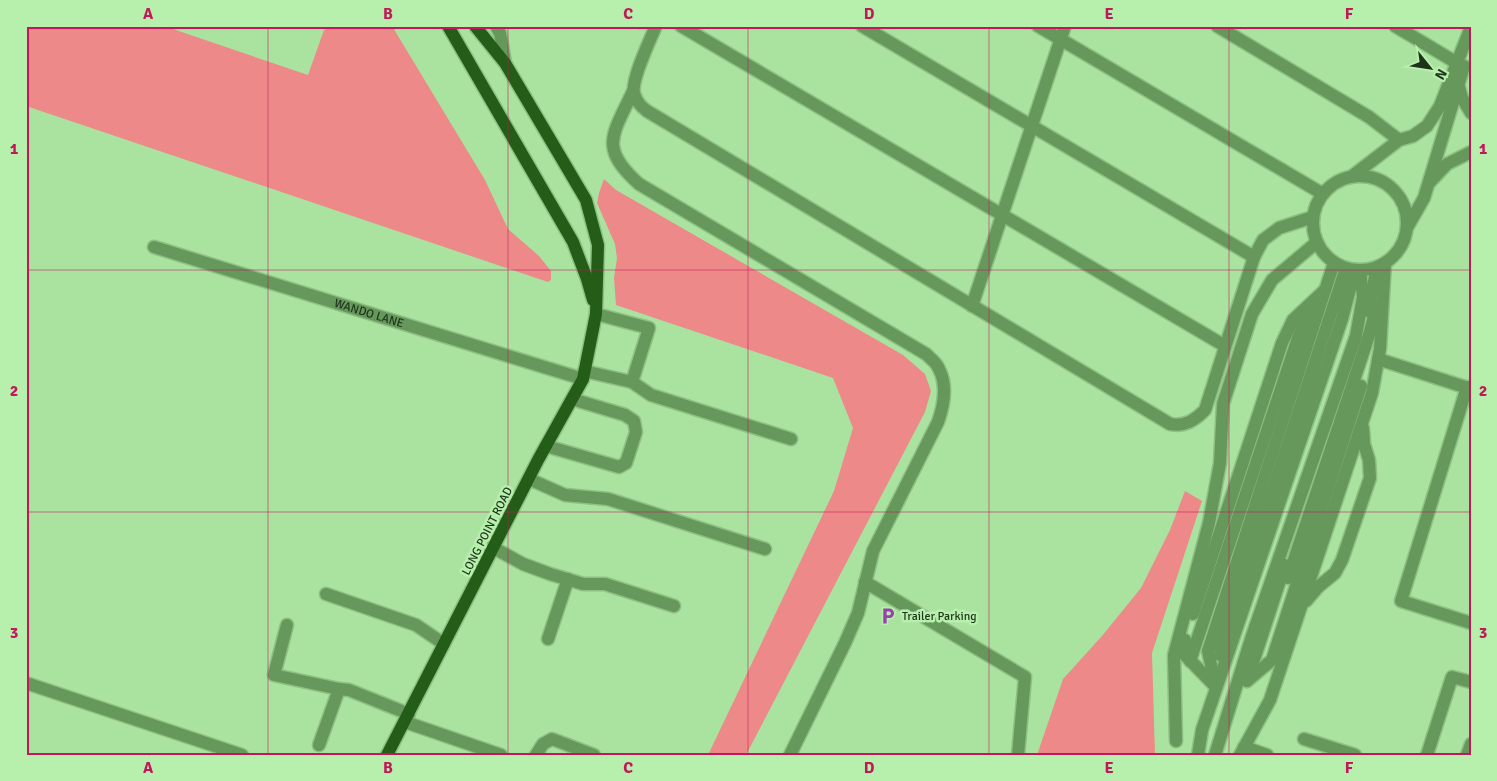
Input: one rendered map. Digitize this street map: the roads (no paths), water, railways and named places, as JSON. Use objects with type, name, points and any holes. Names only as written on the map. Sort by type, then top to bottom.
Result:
[{"type":"main road","points":[[448,26],[573,242],[587,279],[596,314]]},
{"type":"main road","name":"LONG POINT ROAD","points":[[387,755],[584,375],[596,314],[598,245],[586,200],[505,63],[475,26]]},
{"type":"street","points":[[496,26],[500,33],[505,63]]},
{"type":"street","points":[[656,26],[634,80],[633,91],[615,130],[612,142],[615,157],[623,170],[639,184],[926,354],[939,368],[944,404],[938,422],[873,551],[858,614],[790,755]]},
{"type":"street","points":[[681,26],[1225,346]]},
{"type":"street","points":[[862,26],[1254,257]]},
{"type":"street","points":[[1038,26],[1323,194]]},
{"type":"street","points":[[972,306],[1065,26]]},
{"type":"street","points":[[1216,26],[1369,117],[1399,140]]},
{"type":"street","points":[[1395,26],[1457,63]]},
{"type":"street","points":[[1351,177],[1399,140],[1413,136],[1427,126],[1440,106],[1471,27]]},
{"type":"street","points":[[1247,681],[1358,349],[1382,269],[1399,251],[1408,226],[1424,198],[1471,43]]},
{"type":"street","points":[[1458,84],[1462,98],[1471,113]]},
{"type":"street","points":[[633,91],[638,104],[647,111],[1170,424],[1178,425],[1194,420],[1205,410],[1254,257],[1263,240],[1279,228],[1313,217]]},
{"type":"street","points":[[1428,184],[1447,164],[1471,152]]},
{"type":"street","points":[[1382,269],[1355,273],[1334,263],[1327,257],[1317,242],[1313,226],[1313,217],[1318,201],[1336,183],[1351,177],[1376,178],[1397,192],[1405,208],[1408,226]]},
{"type":"street","points":[[1176,741],[1174,654],[1209,523],[1220,463],[1222,404],[1252,314],[1267,288],[1272,280],[1317,242]]},
{"type":"street","name":"WANDO LANE","points":[[154,247],[584,375],[632,382]]},
{"type":"street","points":[[1218,684],[1208,650],[1334,263]]},
{"type":"street","points":[[1267,755],[1242,751],[1270,700],[1372,393],[1378,359],[1381,323],[1382,269]]},
{"type":"street","points":[[1257,673],[1369,336],[1382,269]]},
{"type":"street","points":[[1198,755],[1202,730],[1342,319],[1355,273]]},
{"type":"street","points":[[1214,755],[1356,336],[1363,297],[1355,273]]},
{"type":"street","points":[[1218,684],[1181,651],[1282,343],[1293,320],[1325,290]]},
{"type":"street","points":[[596,314],[649,328],[632,382],[651,395],[791,439]]},
{"type":"street","points":[[1234,692],[1272,660],[1381,323]]},
{"type":"street","points":[[1378,359],[1469,388],[1401,602],[1471,623]]},
{"type":"street","points":[[546,446],[619,467],[626,463],[636,432],[634,421],[625,415],[572,399]]},
{"type":"street","points":[[1301,606],[1318,587],[1335,573],[1342,560],[1364,497],[1370,478],[1370,469],[1364,444],[1363,421]]},
{"type":"street","points":[[529,479],[565,495],[608,499],[766,549]]},
{"type":"street","points":[[494,548],[523,564],[583,584],[605,584],[674,606]]},
{"type":"street","points":[[548,639],[568,579]]},
{"type":"street","points":[[865,582],[1025,678],[1018,755]]},
{"type":"street","points":[[326,594],[416,625],[444,644]]},
{"type":"street","points":[[287,625],[274,675],[349,690],[407,718],[501,755]]},
{"type":"street","points":[[1427,755],[1452,677],[1471,682]]},
{"type":"street","points":[[26,683],[242,755]]},
{"type":"street","points":[[319,745],[339,689]]},
{"type":"street","points":[[536,755],[543,744],[552,739],[594,755]]},
{"type":"street","points":[[1304,739],[1355,755]]},
{"type":"street","points":[[1468,755],[1471,744]]},
{"type":"place","name":"Trailer Parking","points":[[888,616]]}]
